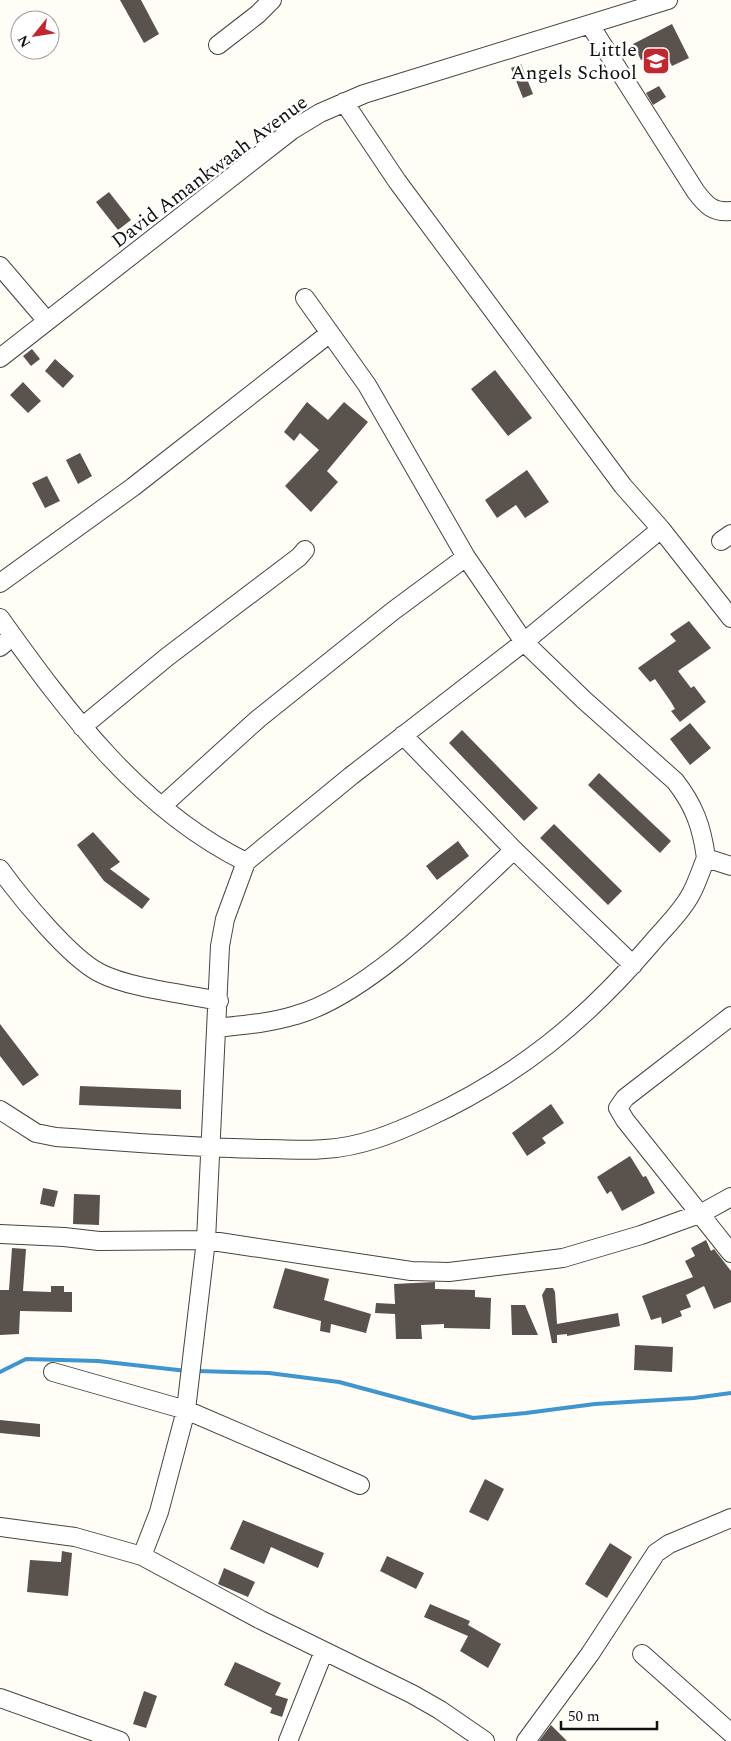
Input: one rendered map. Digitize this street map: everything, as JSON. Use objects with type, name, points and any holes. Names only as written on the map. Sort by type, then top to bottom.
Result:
[{"type":"street","points":[[218,44],[258,14],[272,0]]},
{"type":"street","name":"David Amankwaah Avenue","points":[[0,358],[292,130],[344,102],[668,0]]},
{"type":"street","points":[[590,25],[696,192],[707,206],[716,211],[731,211]]},
{"type":"street","points":[[344,102],[397,181],[623,486],[661,529],[731,618]]},
{"type":"street","points":[[0,266],[47,321]]},
{"type":"street","points":[[0,1110],[36,1133],[56,1137],[212,1148],[325,1149],[358,1144],[398,1131],[455,1105],[518,1067],[577,1021],[632,965],[682,908],[692,893],[706,858],[703,831],[697,814],[687,795],[675,780],[584,700],[524,642],[466,556],[366,385],[305,298]]},
{"type":"street","points":[[0,583],[133,487],[330,333]]},
{"type":"street","points":[[142,1556],[159,1512],[186,1410],[206,1240],[212,1148],[216,1028],[219,1001],[220,946],[225,919],[246,862],[403,735],[524,642],[661,529]]},
{"type":"street","points":[[82,727],[167,657],[299,557],[305,550]]},
{"type":"street","points":[[162,806],[258,719],[393,611],[466,556]]},
{"type":"street","points":[[0,618],[6,642],[129,777],[195,833],[246,862]]},
{"type":"street","points":[[403,735],[514,850],[632,965]]},
{"type":"street","points":[[216,1028],[264,1023],[297,1015],[350,989],[411,943],[514,850]]},
{"type":"street","points":[[706,858],[731,866]]},
{"type":"street","points":[[0,869],[62,942],[82,961],[100,973],[120,980],[219,1001]]},
{"type":"street","points":[[731,1016],[625,1098],[618,1108],[625,1120],[702,1213],[731,1252]]},
{"type":"street","points":[[0,1234],[64,1237],[99,1241],[206,1240],[411,1271],[449,1272],[563,1258],[641,1235],[702,1213],[731,1197]]},
{"type":"street","points":[[53,1372],[186,1410],[360,1484]]},
{"type":"street","points":[[526,1741],[590,1654],[656,1553],[669,1544],[731,1518]]},
{"type":"street","points":[[0,1527],[75,1537],[142,1556],[246,1613],[412,1694],[485,1741]]},
{"type":"street","points":[[288,1741],[324,1651]]},
{"type":"street","points":[[642,1654],[731,1732]]},
{"type":"street","points":[[0,1698],[120,1741]]},
{"type":"building","points":[[120,0],[141,0],[159,34],[144,43]]},
{"type":"building","points":[[672,24],[689,58],[672,66],[663,49],[641,60],[633,44]]},
{"type":"building","points":[[521,64],[533,94],[523,98],[511,68]]},
{"type":"building","points":[[659,86],[666,97],[653,105],[646,93]]},
{"type":"building","points":[[109,192],[131,220],[118,230],[96,202]]},
{"type":"building","points":[[32,349],[40,359],[31,366],[23,356]]},
{"type":"building","points":[[55,359],[74,376],[63,388],[45,371]]},
{"type":"building","points":[[495,370],[532,418],[508,436],[471,389]]},
{"type":"building","points":[[23,382],[41,401],[28,413],[10,395]]},
{"type":"building","points":[[307,402],[328,420],[344,402],[368,422],[327,471],[338,482],[311,512],[285,486],[319,450],[300,433],[294,441],[284,432]]},
{"type":"building","points":[[80,453],[92,476],[78,484],[66,460]]},
{"type":"building","points":[[527,470],[549,502],[525,518],[516,505],[497,518],[485,500]]},
{"type":"building","points":[[47,476],[60,501],[45,508],[32,483]]},
{"type":"building","points":[[689,621],[711,648],[678,671],[691,688],[694,686],[706,702],[680,722],[671,711],[675,709],[671,702],[655,679],[650,682],[638,668],[676,641],[670,634]]},
{"type":"building","points":[[690,723],[711,748],[690,765],[670,739]]},
{"type":"building","points":[[462,730],[538,808],[524,821],[449,743]]},
{"type":"building","points":[[599,773],[671,841],[660,853],[588,785]]},
{"type":"building","points":[[554,824],[622,891],[608,905],[540,838]]},
{"type":"building","points":[[93,832],[120,862],[110,869],[150,899],[142,909],[104,881],[77,845]]},
{"type":"building","points":[[458,841],[469,856],[437,880],[426,866]]},
{"type":"building","points":[[0,1024],[39,1075],[23,1086],[0,1056]]},
{"type":"building","points":[[80,1086],[181,1090],[181,1109],[79,1105]]},
{"type":"building","points":[[551,1104],[564,1123],[542,1138],[546,1143],[527,1156],[512,1133]]},
{"type":"building","points":[[630,1156],[643,1177],[646,1176],[655,1193],[622,1211],[611,1191],[607,1194],[597,1177]]},
{"type":"building","points":[[43,1188],[58,1191],[54,1207],[40,1204]]},
{"type":"building","points":[[74,1194],[100,1195],[99,1225],[73,1224]]},
{"type":"building","points":[[706,1240],[711,1251],[714,1249],[731,1271],[731,1302],[714,1309],[704,1286],[686,1295],[691,1307],[680,1311],[682,1316],[662,1324],[661,1317],[651,1320],[642,1296],[693,1277],[685,1261],[695,1256],[691,1248]]},
{"type":"building","points":[[12,1248],[26,1249],[23,1291],[51,1292],[51,1286],[64,1286],[64,1292],[72,1292],[72,1312],[20,1311],[19,1334],[0,1335],[0,1290],[9,1290]]},
{"type":"building","points":[[285,1268],[329,1279],[324,1300],[371,1314],[366,1333],[331,1324],[330,1333],[320,1331],[321,1321],[273,1308]]},
{"type":"building","points":[[435,1282],[435,1289],[475,1290],[475,1297],[491,1298],[490,1329],[444,1328],[444,1324],[421,1325],[422,1339],[396,1339],[395,1314],[375,1313],[376,1303],[395,1304],[394,1284]]},
{"type":"building","points":[[546,1288],[553,1288],[555,1292],[557,1324],[618,1313],[620,1326],[567,1336],[567,1334],[557,1335],[557,1343],[552,1343],[542,1295]]},
{"type":"building","points":[[511,1305],[525,1305],[538,1335],[512,1335]]},
{"type":"building","points":[[635,1345],[673,1347],[672,1372],[634,1370]]},
{"type":"building","points":[[0,1420],[40,1424],[40,1437],[0,1433]]},
{"type":"building","points":[[485,1479],[504,1489],[488,1521],[469,1512]]},
{"type":"building","points":[[243,1520],[324,1553],[318,1568],[271,1547],[264,1564],[230,1549]]},
{"type":"building","points":[[610,1543],[632,1557],[607,1598],[585,1584]]},
{"type":"building","points":[[62,1551],[72,1553],[68,1596],[27,1592],[30,1560],[61,1562]]},
{"type":"building","points":[[387,1556],[424,1573],[416,1589],[380,1571]]},
{"type":"building","points":[[224,1568],[255,1582],[248,1597],[218,1584]]},
{"type":"building","points":[[430,1604],[470,1621],[468,1625],[501,1644],[488,1668],[460,1651],[468,1636],[424,1617]]},
{"type":"building","points":[[235,1662],[281,1683],[275,1695],[288,1699],[282,1717],[270,1713],[272,1708],[224,1685]]},
{"type":"building","points":[[144,1691],[157,1696],[146,1728],[133,1724]]},
{"type":"building","points":[[551,1725],[567,1741],[539,1741]]},
{"type":"waterway","points":[[0,1372],[26,1359],[98,1361],[187,1371]]},
{"type":"waterway","points":[[197,1371],[269,1373],[339,1382],[473,1418],[595,1404],[694,1398],[731,1393]]},
{"type":"place","name":"Little Angels School","points":[[656,61]]}]
